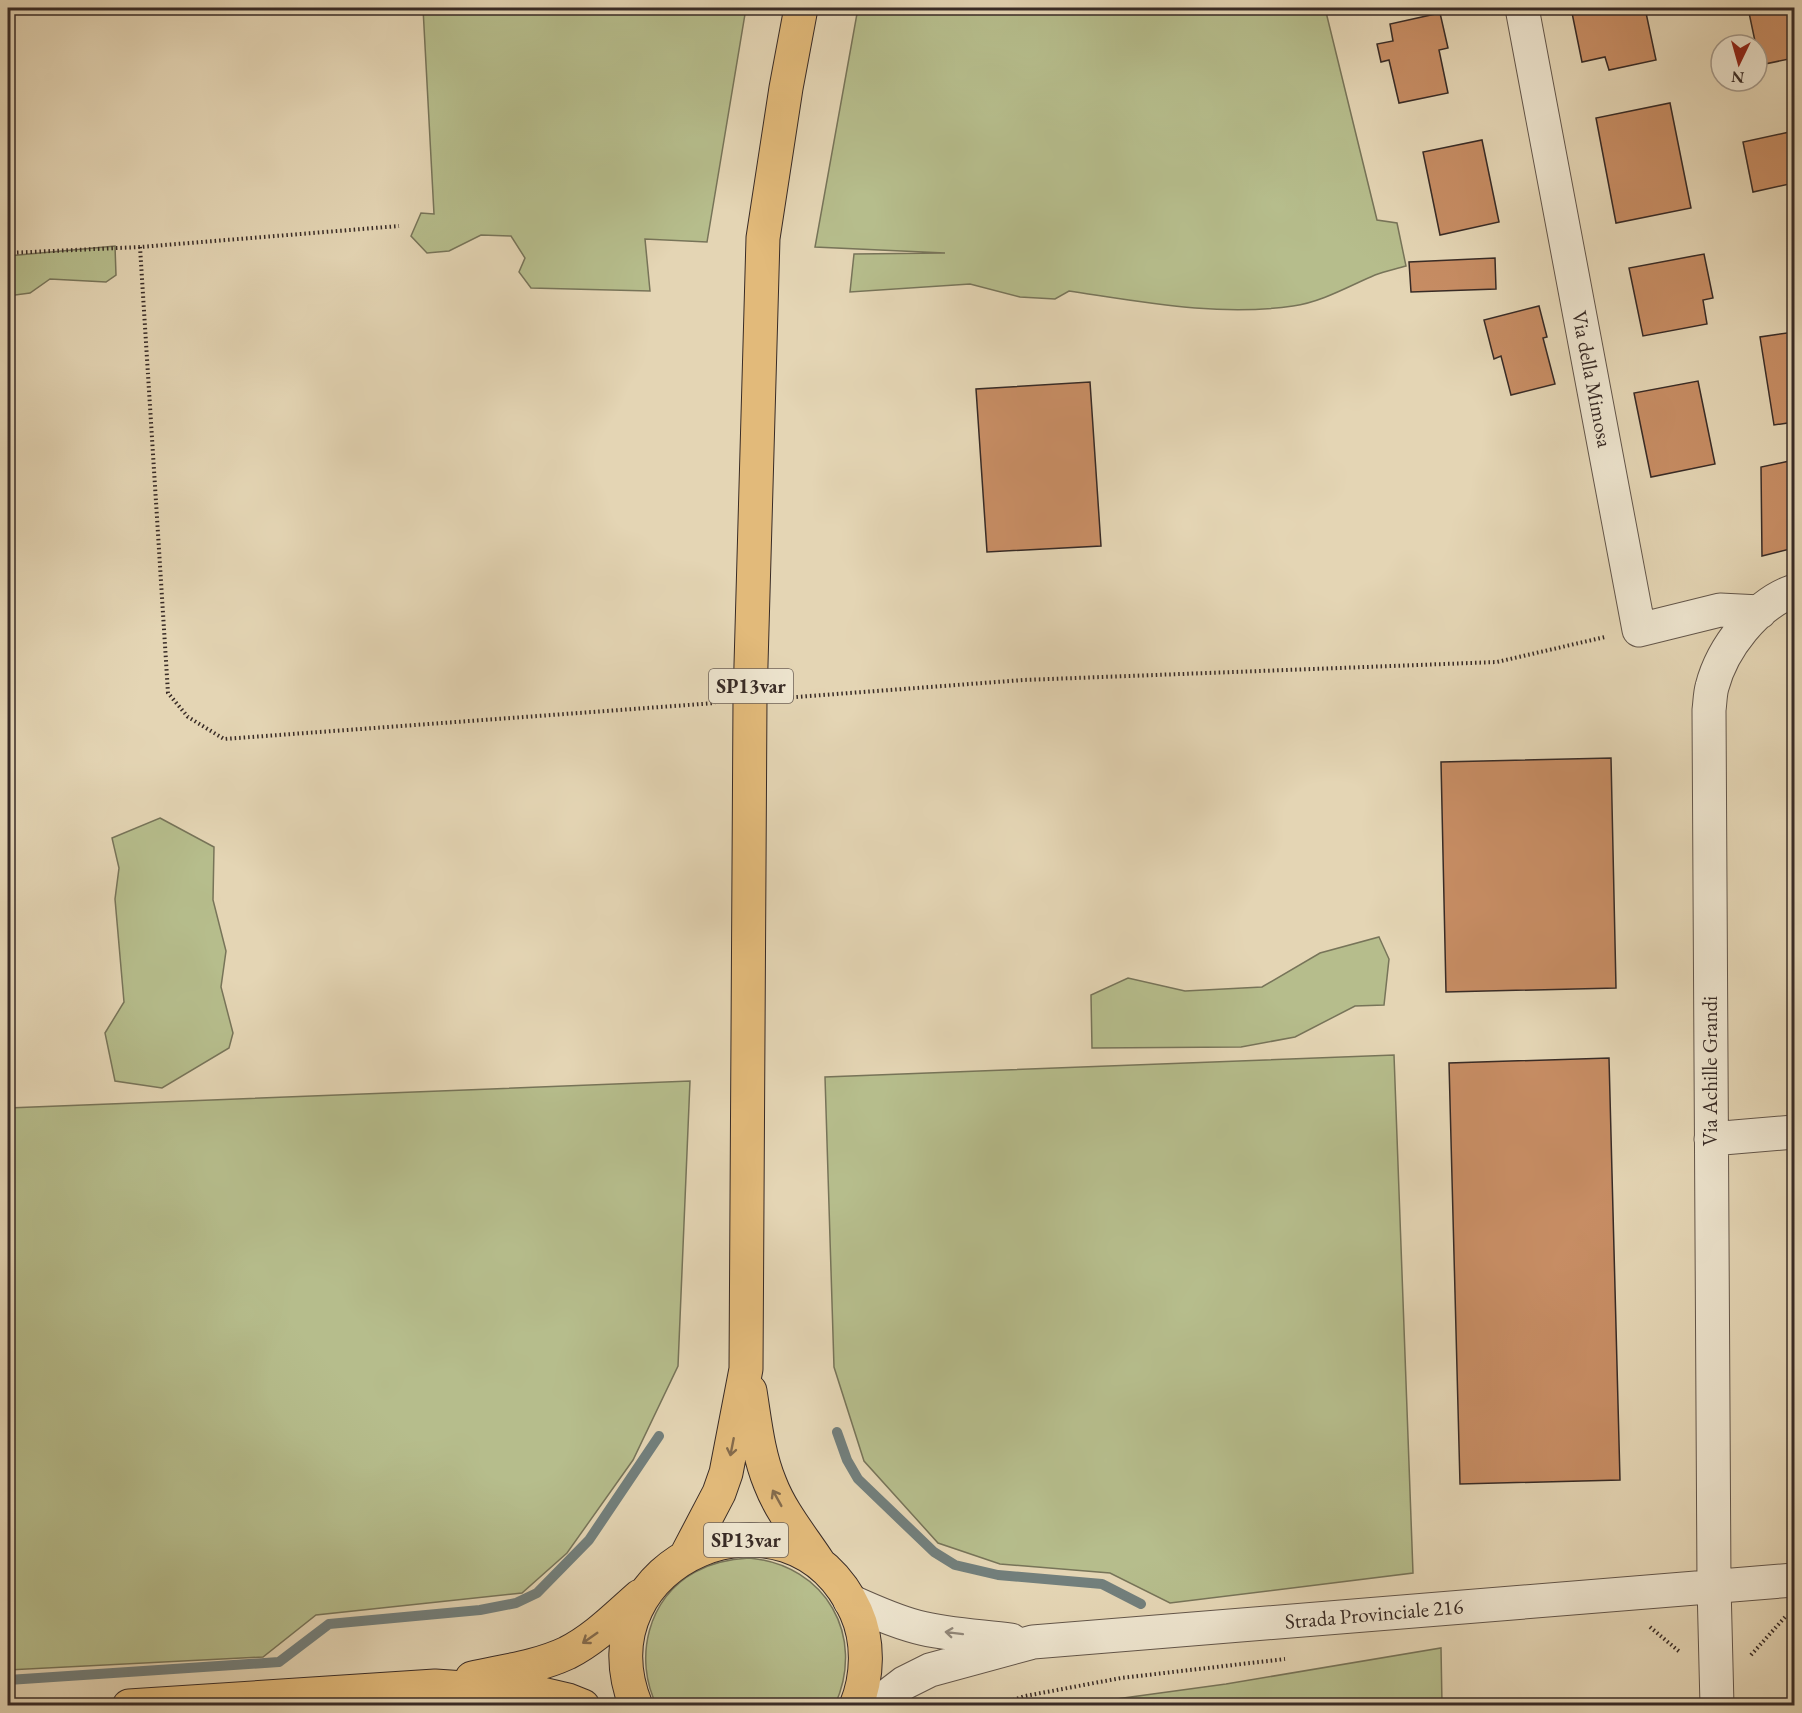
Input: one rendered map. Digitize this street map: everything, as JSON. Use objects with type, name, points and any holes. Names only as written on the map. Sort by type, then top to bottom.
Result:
[{"type":"main road","name":"SP13var","points":[[801,8],[763,238],[750,700],[746,1369],[760,1454],[766,1474],[779,1503],[820,1566],[840,1586],[858,1619],[865,1646],[864,1675],[856,1706]]},
{"type":"main road","name":"SP13var","points":[[686,1556],[719,1493],[726,1473],[746,1369]]},
{"type":"main road","name":"SP13var","points":[[636,1706],[628,1676],[627,1648],[633,1620],[651,1587],[670,1567],[686,1556],[722,1542],[750,1540],[787,1547],[820,1566]]},
{"type":"main road","points":[[435,1686],[537,1664],[567,1653],[602,1630],[651,1587]]},
{"type":"main road","points":[[129,1706],[435,1686],[538,1693],[583,1706]]},
{"type":"street","name":"Via della Mimosa","points":[[1522,8],[1639,630]]},
{"type":"street","name":"Via Achille Grandi","points":[[1717,1706],[1714,1585],[1709,710],[1711,689],[1722,661],[1739,636],[1773,601],[1794,591]]},
{"type":"street","points":[[1639,630],[1720,610],[1760,612]]},
{"type":"street","points":[[1711,1139],[1794,1132]]},
{"type":"street","name":"Strada Provinciale 216","points":[[874,1706],[904,1683],[930,1670],[1033,1642],[1794,1580]]},
{"type":"street","name":"Strada Provinciale 216","points":[[850,1601],[892,1619],[927,1629],[1033,1642]]},
{"type":"path","points":[[8,253],[140,247],[399,226]]},
{"type":"path","points":[[140,247],[168,693],[188,717],[224,739],[684,705]]},
{"type":"path","points":[[831,694],[1023,680],[1497,662],[1639,630]]},
{"type":"path","points":[[1646,1624],[1691,1661],[1750,1656],[1787,1616]]},
{"type":"path","points":[[996,1706],[1025,1696],[1122,1678],[1286,1659]]},
{"type":"green space","points":[[423,8],[746,8],[707,242],[645,239],[650,291],[531,288],[519,272],[525,258],[511,236],[481,235],[449,251],[427,253],[411,236],[421,213],[434,214]]},
{"type":"green space","points":[[858,8],[1325,8],[1377,220],[1397,223],[1406,266],[1375,275],[1314,301],[1265,309],[1181,307],[1069,291],[1055,299],[1020,297],[970,284],[850,292],[854,254],[945,253],[815,247]]},
{"type":"green space","points":[[115,246],[116,275],[106,282],[50,279],[30,293],[8,296],[8,256]]},
{"type":"green space","points":[[160,818],[214,847],[213,900],[226,951],[221,987],[233,1033],[229,1048],[162,1088],[115,1081],[105,1033],[124,1002],[115,899],[119,868],[112,838]]},
{"type":"green space","points":[[1379,937],[1389,959],[1384,1005],[1355,1006],[1295,1037],[1241,1047],[1092,1048],[1091,995],[1128,978],[1185,991],[1262,987],[1320,953]]},
{"type":"green space","points":[[1394,1055],[1413,1573],[1170,1603],[1110,1573],[1000,1564],[938,1543],[864,1461],[834,1367],[825,1077]]},
{"type":"green space","points":[[690,1081],[678,1366],[633,1460],[567,1553],[522,1593],[316,1615],[263,1657],[8,1670],[8,1108]]},
{"type":"green space","points":[[749,1558],[776,1563],[799,1574],[818,1589],[832,1608],[842,1630],[845,1654],[843,1679],[835,1705],[657,1706],[646,1669],[649,1631],[656,1613],[679,1583],[695,1572],[722,1562]]},
{"type":"green space","points":[[1441,1648],[1442,1705],[1072,1705],[1226,1684]]},
{"type":"building","points":[[1571,8],[1645,8],[1656,60],[1609,70],[1605,57],[1582,62]]},
{"type":"building","points":[[1748,8],[1794,8],[1794,58],[1769,63],[1769,33],[1753,33]]},
{"type":"building","points":[[1440,13],[1448,48],[1439,50],[1448,93],[1399,103],[1389,60],[1381,62],[1377,44],[1393,41],[1390,24]]},
{"type":"building","points":[[1670,103],[1691,208],[1616,223],[1596,118]]},
{"type":"building","points":[[1794,131],[1794,183],[1753,192],[1743,142]]},
{"type":"building","points":[[1482,140],[1499,222],[1440,235],[1423,152]]},
{"type":"building","points":[[1704,254],[1713,298],[1703,300],[1707,324],[1643,336],[1629,268]]},
{"type":"building","points":[[1495,258],[1496,289],[1411,292],[1409,262]]},
{"type":"building","points":[[1539,306],[1547,337],[1543,338],[1555,384],[1511,395],[1501,356],[1494,359],[1484,320]]},
{"type":"building","points":[[1794,332],[1794,422],[1774,425],[1760,337]]},
{"type":"building","points":[[1698,381],[1715,464],[1651,477],[1634,393]]},
{"type":"building","points":[[1090,382],[1101,546],[987,552],[976,389]]},
{"type":"building","points":[[1794,460],[1794,548],[1762,556],[1761,467]]},
{"type":"building","points":[[1611,758],[1616,988],[1446,992],[1441,762]]},
{"type":"building","points":[[1609,1058],[1620,1480],[1460,1484],[1449,1063]]},
{"type":"building","points":[[1790,1658],[1794,1658],[1794,1706],[1791,1706]]},
{"type":"building","points":[[1660,1703],[1660,1706],[1539,1706]]},
{"type":"waterway","points":[[837,1432],[847,1460],[858,1479],[934,1552],[955,1565],[998,1575],[1102,1584],[1141,1604]]},
{"type":"waterway","points":[[8,1680],[279,1662],[329,1624],[480,1610],[516,1603],[537,1593],[589,1540],[659,1436]]}]
